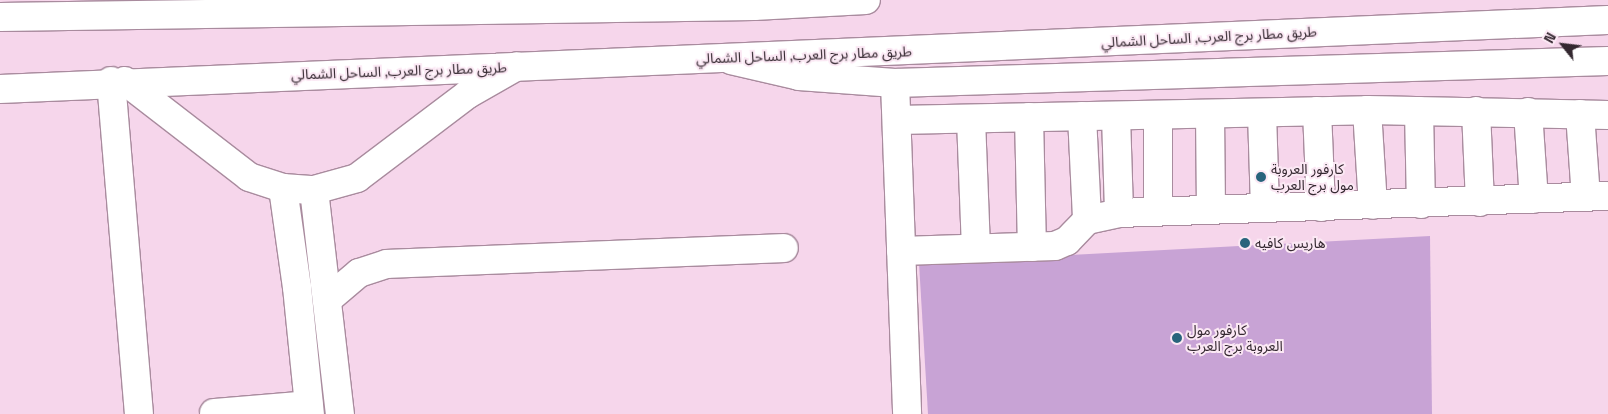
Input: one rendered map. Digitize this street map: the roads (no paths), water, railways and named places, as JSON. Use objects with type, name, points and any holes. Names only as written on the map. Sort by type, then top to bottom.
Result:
[{"type":"main road","points":[[365,12],[441,0]]},
{"type":"main road","points":[[0,18],[111,9],[365,12],[754,6],[866,0]]},
{"type":"main road","name":"طريق مطار برج العرب, الساحل الشمالي","points":[[0,89],[118,81],[730,59],[1608,20]]},
{"type":"main road","points":[[730,59],[799,76],[895,83],[1608,61]]},
{"type":"main road","points":[[118,81],[249,177],[283,188],[314,190],[357,178],[468,94],[517,66]]},
{"type":"main road","points":[[118,81],[139,414]]},
{"type":"main road","points":[[895,83],[907,414]]},
{"type":"main road","points":[[897,120],[1368,110],[1608,115]]},
{"type":"main road","points":[[1368,110],[1373,205]]},
{"type":"main road","points":[[1317,111],[1321,207]]},
{"type":"main road","points":[[1419,111],[1422,204]]},
{"type":"main road","points":[[1476,111],[1480,202]]},
{"type":"main road","points":[[1262,112],[1265,208]]},
{"type":"main road","points":[[1528,112],[1534,199]]},
{"type":"main road","points":[[1210,114],[1211,210]]},
{"type":"main road","points":[[901,251],[1032,247],[1062,244],[1087,220],[1119,213],[1480,202],[1597,196],[1580,114]]},
{"type":"main road","points":[[1158,115],[1158,211]]},
{"type":"main road","points":[[1082,116],[1087,220]]},
{"type":"main road","points":[[1116,116],[1119,213]]},
{"type":"main road","points":[[1029,117],[1032,247]]},
{"type":"main road","points":[[972,119],[976,248]]},
{"type":"main road","points":[[214,413],[309,409],[302,335],[283,188]]},
{"type":"main road","points":[[314,190],[340,414]]},
{"type":"main road","points":[[327,300],[359,273],[387,264],[784,248]]},
{"type":"main road","points":[[302,335],[331,332]]},
{"type":"place","name":"كارفور العروبة مول برج العرب","points":[[1261,177]]},
{"type":"place","name":"هاريس كافيه","points":[[1245,243]]},
{"type":"place","name":"كارفور مول العروبة برج العرب","points":[[1177,338]]}]
